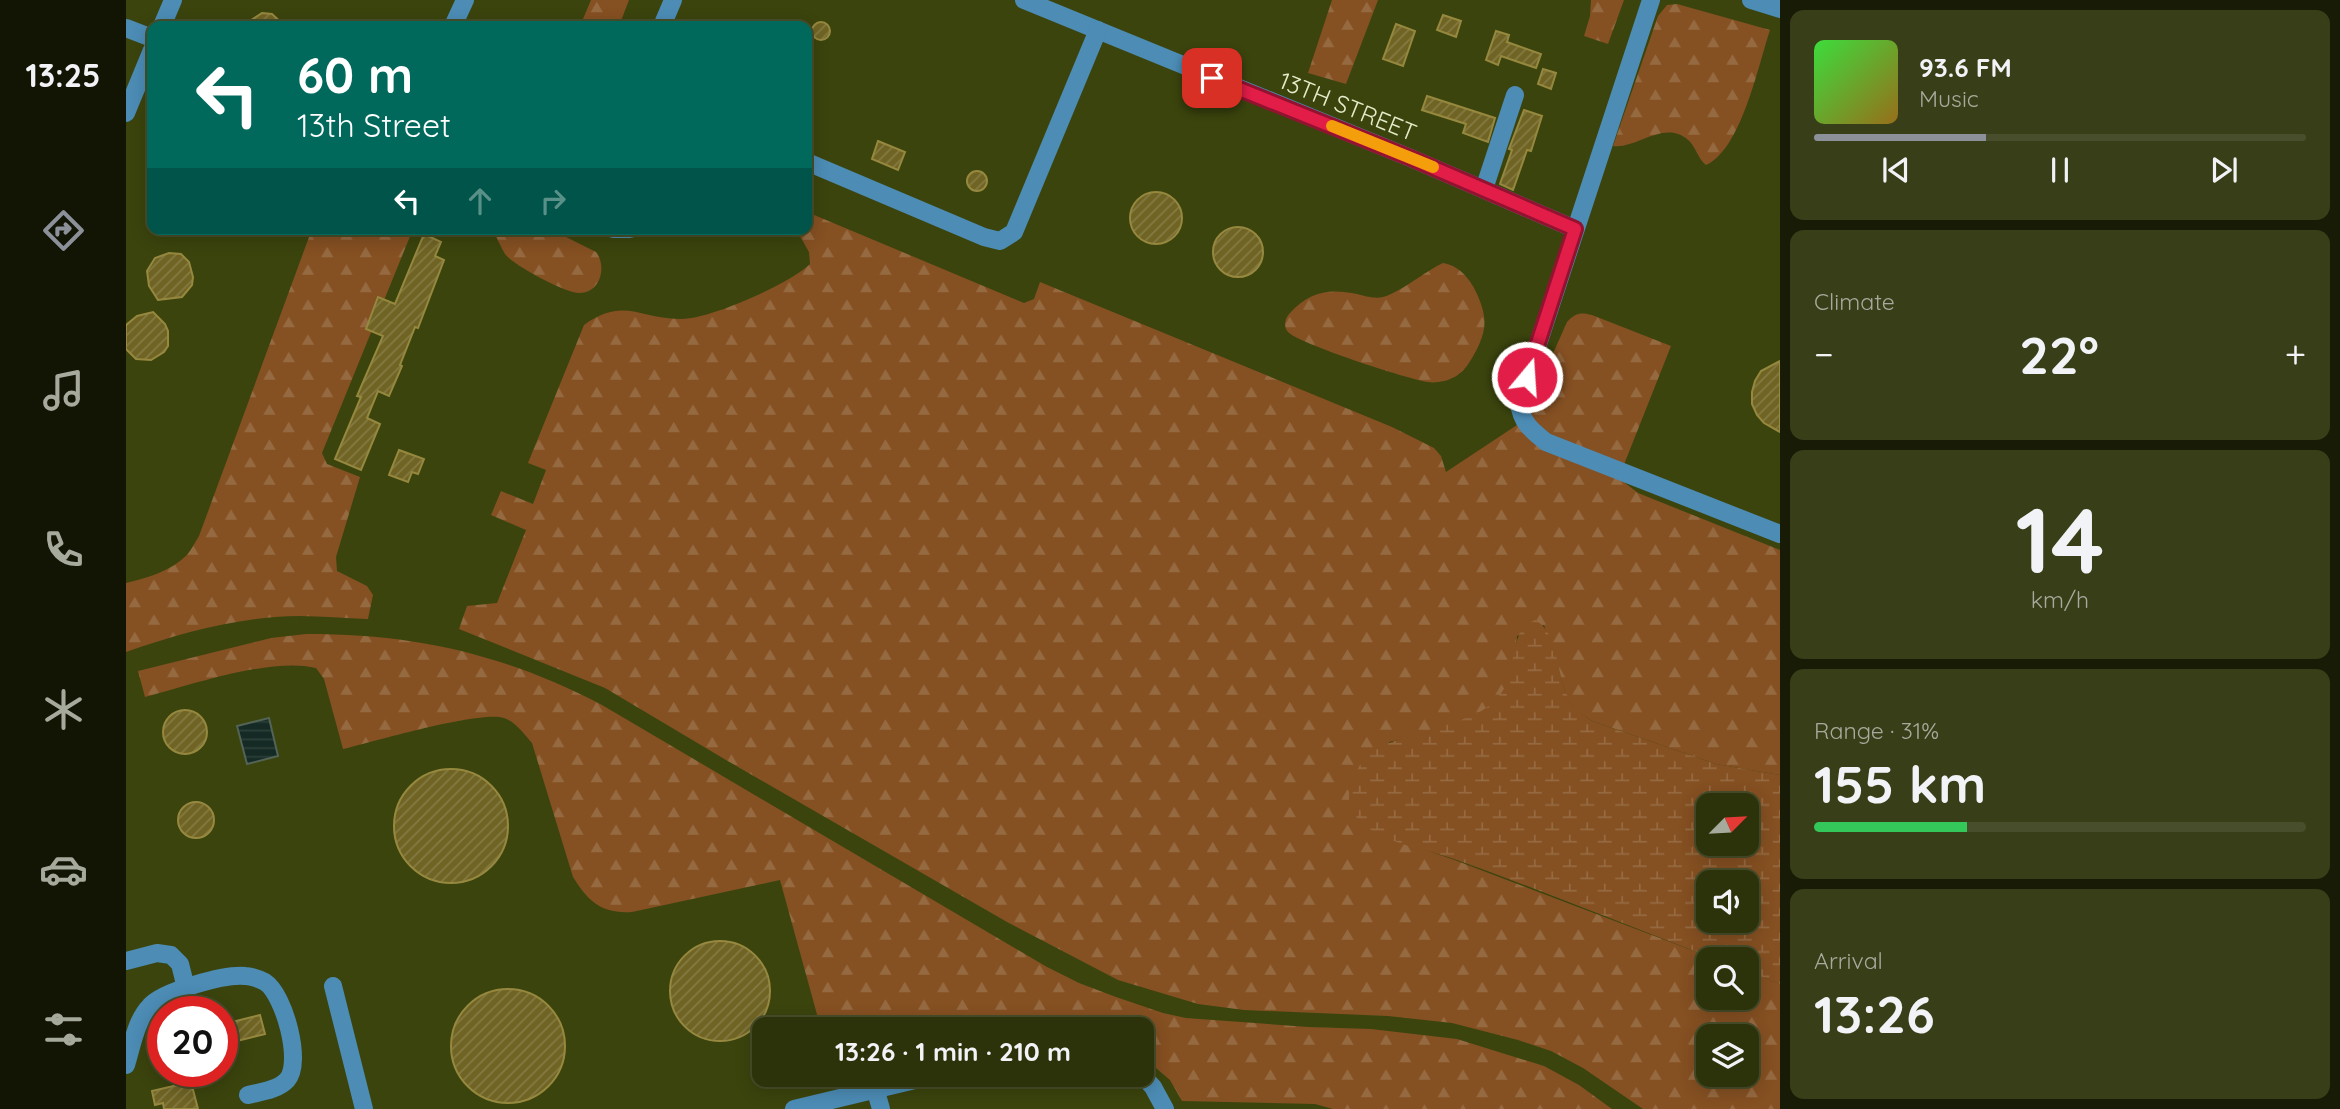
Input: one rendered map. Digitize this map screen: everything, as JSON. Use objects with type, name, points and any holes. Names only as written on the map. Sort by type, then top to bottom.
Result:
[{"type":"lane","points":[[164,21],[173,0]]},
{"type":"lane","points":[[455,21],[465,0]]},
{"type":"lane","points":[[664,21],[673,0]]},
{"type":"lane","name":"13TH STREET","points":[[1024,0],[1575,229]]},
{"type":"lane","points":[[1651,0],[1519,402],[1523,421],[1546,442],[1780,534]]},
{"type":"lane","points":[[1751,0],[1780,9]]},
{"type":"lane","points":[[126,28],[147,36]]},
{"type":"lane","points":[[812,164],[984,237],[1000,241],[1014,232],[1098,30]]},
{"type":"lane","points":[[126,113],[147,62]]},
{"type":"lane","points":[[1484,189],[1515,95]]},
{"type":"lane","points":[[126,961],[157,953],[171,955],[180,964],[186,988]]},
{"type":"lane","points":[[126,1065],[145,1012],[157,999],[186,988],[244,976],[266,983],[276,994],[292,1048],[293,1069],[286,1082],[280,1086],[248,1096]]},
{"type":"lane","points":[[333,986],[364,1109]]},
{"type":"lane","points":[[794,1109],[881,1087]]},
{"type":"lane","points":[[1153,1087],[1165,1109]]},
{"type":"lane","points":[[876,1088],[881,1109]]},
{"type":"green space","points":[[591,0],[629,0],[621,21],[582,21]]},
{"type":"green space","points":[[1332,0],[1378,0],[1346,84],[1308,73]]},
{"type":"green space","points":[[1591,0],[1624,0],[1608,44],[1584,36]]},
{"type":"green space","points":[[1677,4],[1770,30],[1754,85],[1738,125],[1729,143],[1706,165],[1687,139],[1669,132],[1631,144],[1613,146],[1658,16],[1667,5]]},
{"type":"green space","points":[[812,214],[1024,303],[1034,299],[1040,282],[1392,427],[1434,448],[1441,456],[1446,472],[1523,421],[1567,322],[1576,315],[1592,315],[1671,346],[1623,467],[1625,483],[1638,493],[1780,550],[1780,775],[1716,764],[1592,721],[1576,710],[1567,697],[1544,625],[1517,636],[1508,683],[1497,700],[1485,710],[1453,724],[1389,742],[1401,842],[1696,952],[1696,1010],[1759,1010],[1759,976],[1780,984],[1780,1109],[1643,1109],[1583,1068],[1551,1051],[1452,1023],[1388,1016],[1244,1010],[1198,1004],[1118,980],[1007,922],[605,688],[459,629],[467,606],[497,603],[526,530],[491,515],[501,491],[533,504],[546,470],[528,463],[584,325],[611,312],[633,312],[682,319],[711,313],[749,299],[785,281],[810,264],[809,252],[799,235],[812,235]]},
{"type":"green space","points":[[310,235],[411,235],[322,453],[327,464],[360,477],[336,557],[337,571],[367,586],[373,595],[368,619],[298,616],[256,619],[199,630],[126,652],[126,583],[174,565],[187,555],[199,536]]},
{"type":"green space","points":[[496,235],[562,235],[596,252],[601,264],[600,278],[592,289],[586,292],[572,292],[540,278],[505,254]]},
{"type":"green space","points":[[1443,263],[1457,268],[1472,284],[1483,310],[1484,321],[1482,338],[1471,360],[1460,373],[1450,379],[1430,382],[1400,375],[1311,344],[1286,330],[1288,315],[1312,296],[1337,291],[1383,297]]},
{"type":"green space","points":[[1535,620],[1543,626],[1553,644],[1568,697],[1575,708],[1592,721],[1716,764],[1780,775],[1780,984],[1759,976],[1759,947],[1696,947],[1696,952],[1487,871],[1381,836],[1355,815],[1351,808],[1349,792],[1363,761],[1386,744],[1454,723],[1483,710],[1505,687],[1518,637],[1525,627]]},
{"type":"green space","points":[[306,634],[385,638],[458,650],[530,672],[602,705],[1047,967],[1116,997],[1186,1018],[1371,1029],[1457,1039],[1544,1066],[1579,1085],[1612,1109],[1333,1109],[1315,1104],[1182,1101],[1170,1080],[1154,1066],[1154,1017],[818,1017],[780,880],[632,912],[612,911],[597,904],[584,893],[573,877],[532,743],[504,718],[473,718],[450,722],[343,749],[324,679],[316,668],[276,666],[254,669],[145,697],[138,671],[271,638]]},
{"type":"water","points":[[269,718],[278,756],[247,764],[237,726]]},
{"type":"building","points":[[262,13],[272,14],[280,21],[250,21]]},
{"type":"building","points":[[1443,15],[1461,21],[1456,37],[1437,30]]},
{"type":"building","points":[[821,22],[827,25],[830,31],[827,37],[821,40],[815,37],[812,31],[815,25]]},
{"type":"building","points":[[1396,24],[1415,31],[1403,66],[1383,59]]},
{"type":"building","points":[[1496,31],[1509,35],[1507,42],[1541,54],[1536,68],[1501,56],[1498,65],[1486,60]]},
{"type":"building","points":[[1543,69],[1556,73],[1551,89],[1538,84]]},
{"type":"building","points":[[1427,96],[1495,118],[1488,142],[1463,133],[1466,124],[1422,110]]},
{"type":"building","points":[[1524,110],[1542,116],[1531,151],[1527,150],[1513,190],[1500,184],[1512,150],[1509,149]]},
{"type":"building","points":[[878,141],[905,152],[898,170],[872,159]]},
{"type":"building","points":[[977,171],[984,174],[987,181],[984,188],[977,191],[970,188],[967,181],[970,174]]},
{"type":"building","points":[[1156,192],[1166,194],[1174,200],[1180,208],[1180,228],[1174,236],[1166,242],[1156,244],[1146,242],[1138,236],[1132,228],[1130,218],[1132,208],[1138,200],[1146,194]]},
{"type":"building","points":[[1238,227],[1256,234],[1263,252],[1256,270],[1238,277],[1220,270],[1213,252],[1220,234]]},
{"type":"building","points":[[424,235],[441,242],[435,256],[444,260],[418,328],[415,327],[389,396],[378,391],[367,418],[380,424],[361,470],[335,459],[361,397],[357,396],[383,336],[366,329],[378,297],[395,304]]},
{"type":"building","points":[[169,253],[181,254],[189,262],[192,285],[182,297],[158,300],[149,286],[147,271],[155,258]]},
{"type":"building","points":[[153,312],[165,324],[168,346],[151,360],[136,359],[126,349],[126,325],[137,316]]},
{"type":"building","points":[[1780,361],[1780,432],[1764,423],[1757,415],[1752,404],[1752,392],[1761,371]]},
{"type":"building","points":[[399,450],[424,459],[418,474],[412,472],[408,482],[389,475]]},
{"type":"building","points":[[185,710],[194,711],[201,716],[206,723],[206,741],[201,748],[194,753],[185,754],[176,753],[169,748],[164,741],[163,732],[164,723],[169,716],[176,711]]},
{"type":"building","points":[[451,769],[473,773],[491,786],[504,804],[508,826],[504,848],[491,866],[473,879],[451,883],[429,879],[411,866],[398,848],[394,826],[398,804],[411,786],[429,773]]},
{"type":"building","points":[[196,802],[209,807],[214,820],[209,833],[196,838],[183,833],[178,820],[183,807]]},
{"type":"building","points":[[710,942],[730,942],[748,949],[762,963],[769,981],[769,1001],[763,1017],[752,1017],[752,1029],[730,1040],[710,1040],[692,1033],[678,1019],[671,1001],[671,981],[678,963],[692,949]]},
{"type":"building","points":[[508,989],[530,993],[548,1006],[561,1024],[565,1046],[561,1068],[548,1086],[530,1099],[508,1103],[486,1099],[468,1086],[455,1068],[451,1046],[455,1024],[468,1006],[486,993]]},
{"type":"building","points":[[260,1015],[265,1034],[238,1041],[238,1020]]},
{"type":"building","points":[[169,1087],[192,1087],[198,1109],[164,1109],[163,1103],[155,1105],[152,1091]]},
{"type":"slow traffic","points":[[1332,126],[1433,167]]},
{"type":"route","points":[[1212,78],[1413,159],[1575,229],[1527,377]]}]
